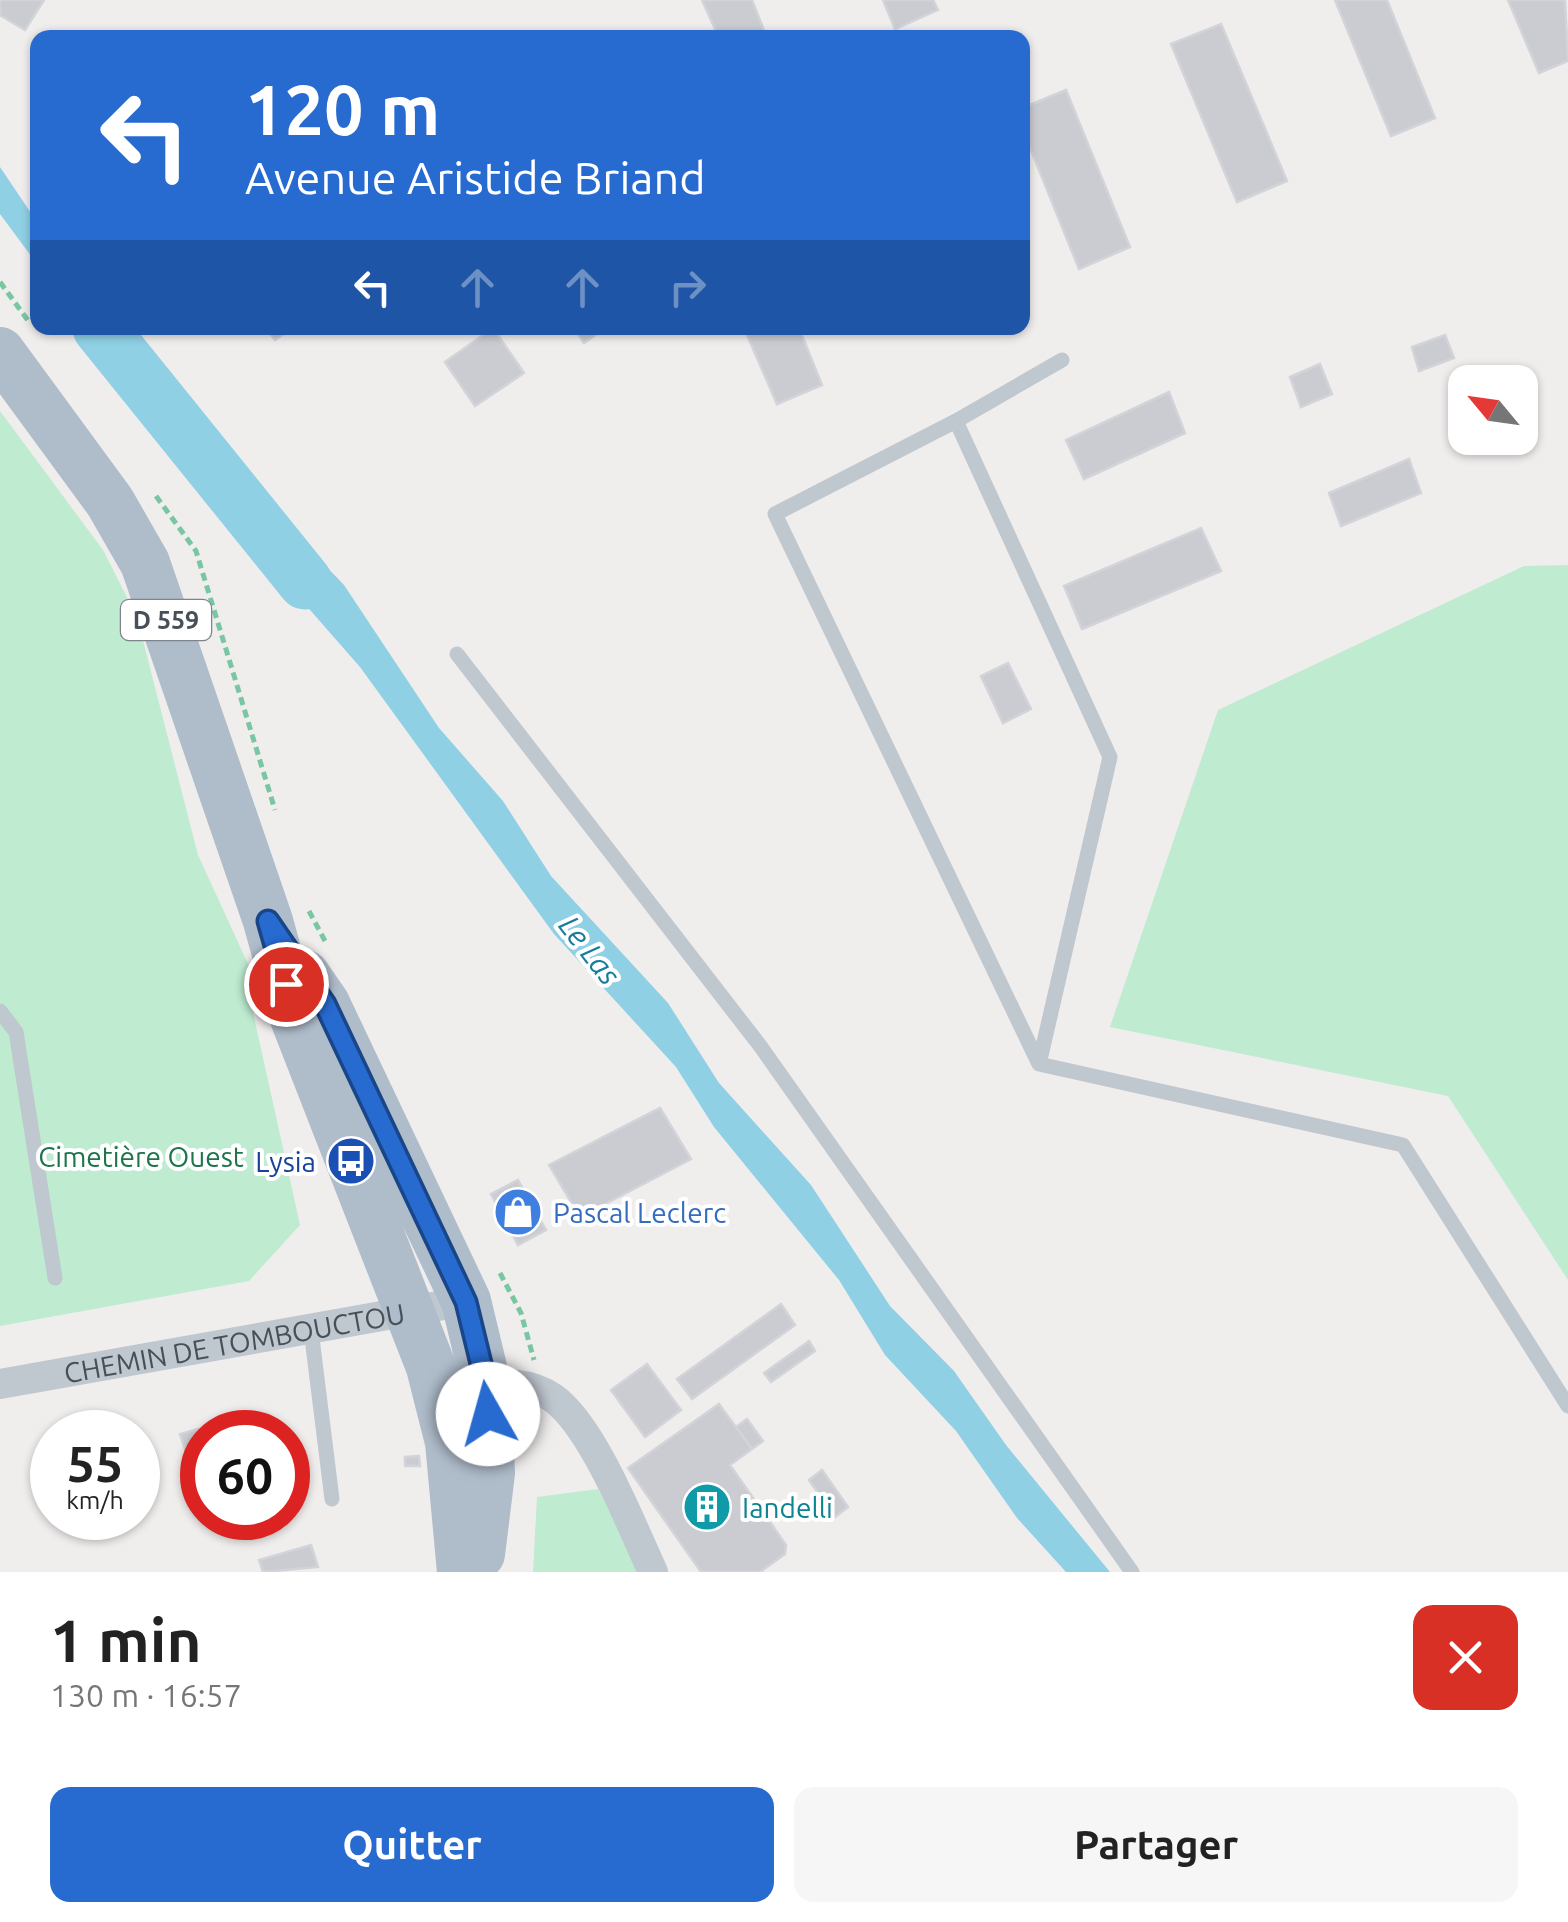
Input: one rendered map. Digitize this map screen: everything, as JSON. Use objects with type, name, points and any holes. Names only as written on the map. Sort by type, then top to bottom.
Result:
[{"type":"main road","name":"D 559","points":[[17,341],[145,563],[325,1004],[509,1385],[490,1473],[476,1572]]},
{"type":"main road","name":"D 559","points":[[286,911],[294,1016],[411,1313],[444,1412],[462,1572]]},
{"type":"street","name":"CHEMIN DE TOMBOUCTOU","points":[[0,1384],[466,1302]]},
{"type":"street","points":[[444,1412],[469,1388],[509,1385],[554,1398],[575,1422],[612,1482],[652,1572]]},
{"type":"lane","points":[[1040,1064],[775,514],[956,421],[1062,360]]},
{"type":"lane","points":[[956,421],[1110,757],[1040,1064]]},
{"type":"lane","points":[[457,654],[761,1047],[1132,1572]]},
{"type":"lane","points":[[0,1011],[16,1032],[55,1278]]},
{"type":"lane","points":[[1040,1064],[1403,1145],[1568,1406]]},
{"type":"lane","points":[[310,1330],[332,1500]]},
{"type":"path","points":[[0,282],[17,341]]},
{"type":"path","points":[[150,488],[196,551],[280,827]]},
{"type":"path","points":[[286,911],[330,952]]},
{"type":"path","points":[[494,1262],[522,1313],[535,1352],[509,1385]]},
{"type":"green space","name":"Cimetière Ouest","points":[[0,411],[103,550],[137,617],[198,855],[266,1003],[252,1008],[300,1225],[249,1281],[0,1326]]},
{"type":"green space","points":[[1568,565],[1568,1280],[1448,1096],[1110,1027],[1218,710],[1524,566]]},
{"type":"green space","points":[[598,1489],[640,1572],[533,1572],[537,1497]]},
{"type":"water","points":[[0,167],[30,212],[30,255],[0,214]]},
{"type":"water","points":[[90,335],[119,335],[250,495],[226,516]]},
{"type":"water","points":[[275,513],[344,585],[439,728],[503,801],[551,876],[668,1003],[719,1083],[811,1185],[890,1306],[954,1371],[1006,1445],[1110,1572],[1066,1572],[1017,1518],[956,1431],[885,1355],[839,1280],[714,1127],[676,1067],[554,934],[360,667],[247,538]]},
{"type":"building","points":[[0,0],[44,0],[25,30],[0,15]]},
{"type":"building","points":[[702,0],[752,0],[764,30],[715,30]]},
{"type":"building","points":[[883,0],[933,0],[938,10],[895,29]]},
{"type":"building","points":[[1335,0],[1387,0],[1435,118],[1391,136]]},
{"type":"building","points":[[1508,0],[1565,0],[1568,61],[1539,73]]},
{"type":"building","points":[[1221,24],[1287,181],[1237,202],[1171,44]]},
{"type":"building","points":[[1066,90],[1130,247],[1079,269],[1030,148],[1030,105]]},
{"type":"building","points":[[483,335],[498,335],[524,373],[475,406],[445,362]]},
{"type":"building","points":[[579,335],[595,335],[584,343]]},
{"type":"building","points":[[747,335],[802,335],[822,385],[777,404]]},
{"type":"building","points":[[1445,335],[1454,358],[1419,371],[1412,347]]},
{"type":"building","points":[[1320,364],[1332,394],[1301,407],[1290,377]]},
{"type":"building","points":[[1169,392],[1185,433],[1084,479],[1066,440]]},
{"type":"building","points":[[1409,459],[1421,493],[1341,526],[1329,493]]},
{"type":"building","points":[[1201,528],[1221,571],[1082,629],[1064,586]]},
{"type":"building","points":[[1008,663],[1031,709],[1003,723],[981,676]]},
{"type":"building","points":[[660,1108],[691,1159],[580,1217],[549,1165]]},
{"type":"building","name":"Pascal Leclerc","points":[[518,1180],[546,1230],[518,1245],[491,1194]]},
{"type":"building","points":[[781,1304],[795,1325],[692,1399],[677,1379]]},
{"type":"building","points":[[809,1341],[815,1351],[771,1382],[764,1373]]},
{"type":"building","points":[[647,1364],[681,1410],[645,1437],[611,1390]]},
{"type":"building","name":"Iandelli","points":[[719,1404],[752,1449],[730,1465],[786,1545],[785,1554],[760,1572],[701,1572],[628,1468]]},
{"type":"building","points":[[747,1419],[763,1441],[752,1449],[736,1427]]},
{"type":"building","points":[[419,1456],[420,1466],[405,1466],[405,1457]]},
{"type":"building","points":[[822,1470],[848,1507],[835,1517],[809,1480]]},
{"type":"building","points":[[311,1545],[318,1567],[263,1572],[259,1560]]},
{"type":"waterway","name":"Le Las","points":[[106,335],[305,582]]},
{"type":"place","name":"Lysia","points":[[351,1161]]},
{"type":"place","name":"Pascal Leclerc","points":[[518,1212]]},
{"type":"place","name":"Iandelli","points":[[707,1507]]},
{"type":"route","points":[[286,984],[268,921],[325,1004],[466,1302],[486,1384],[488,1414]]}]
